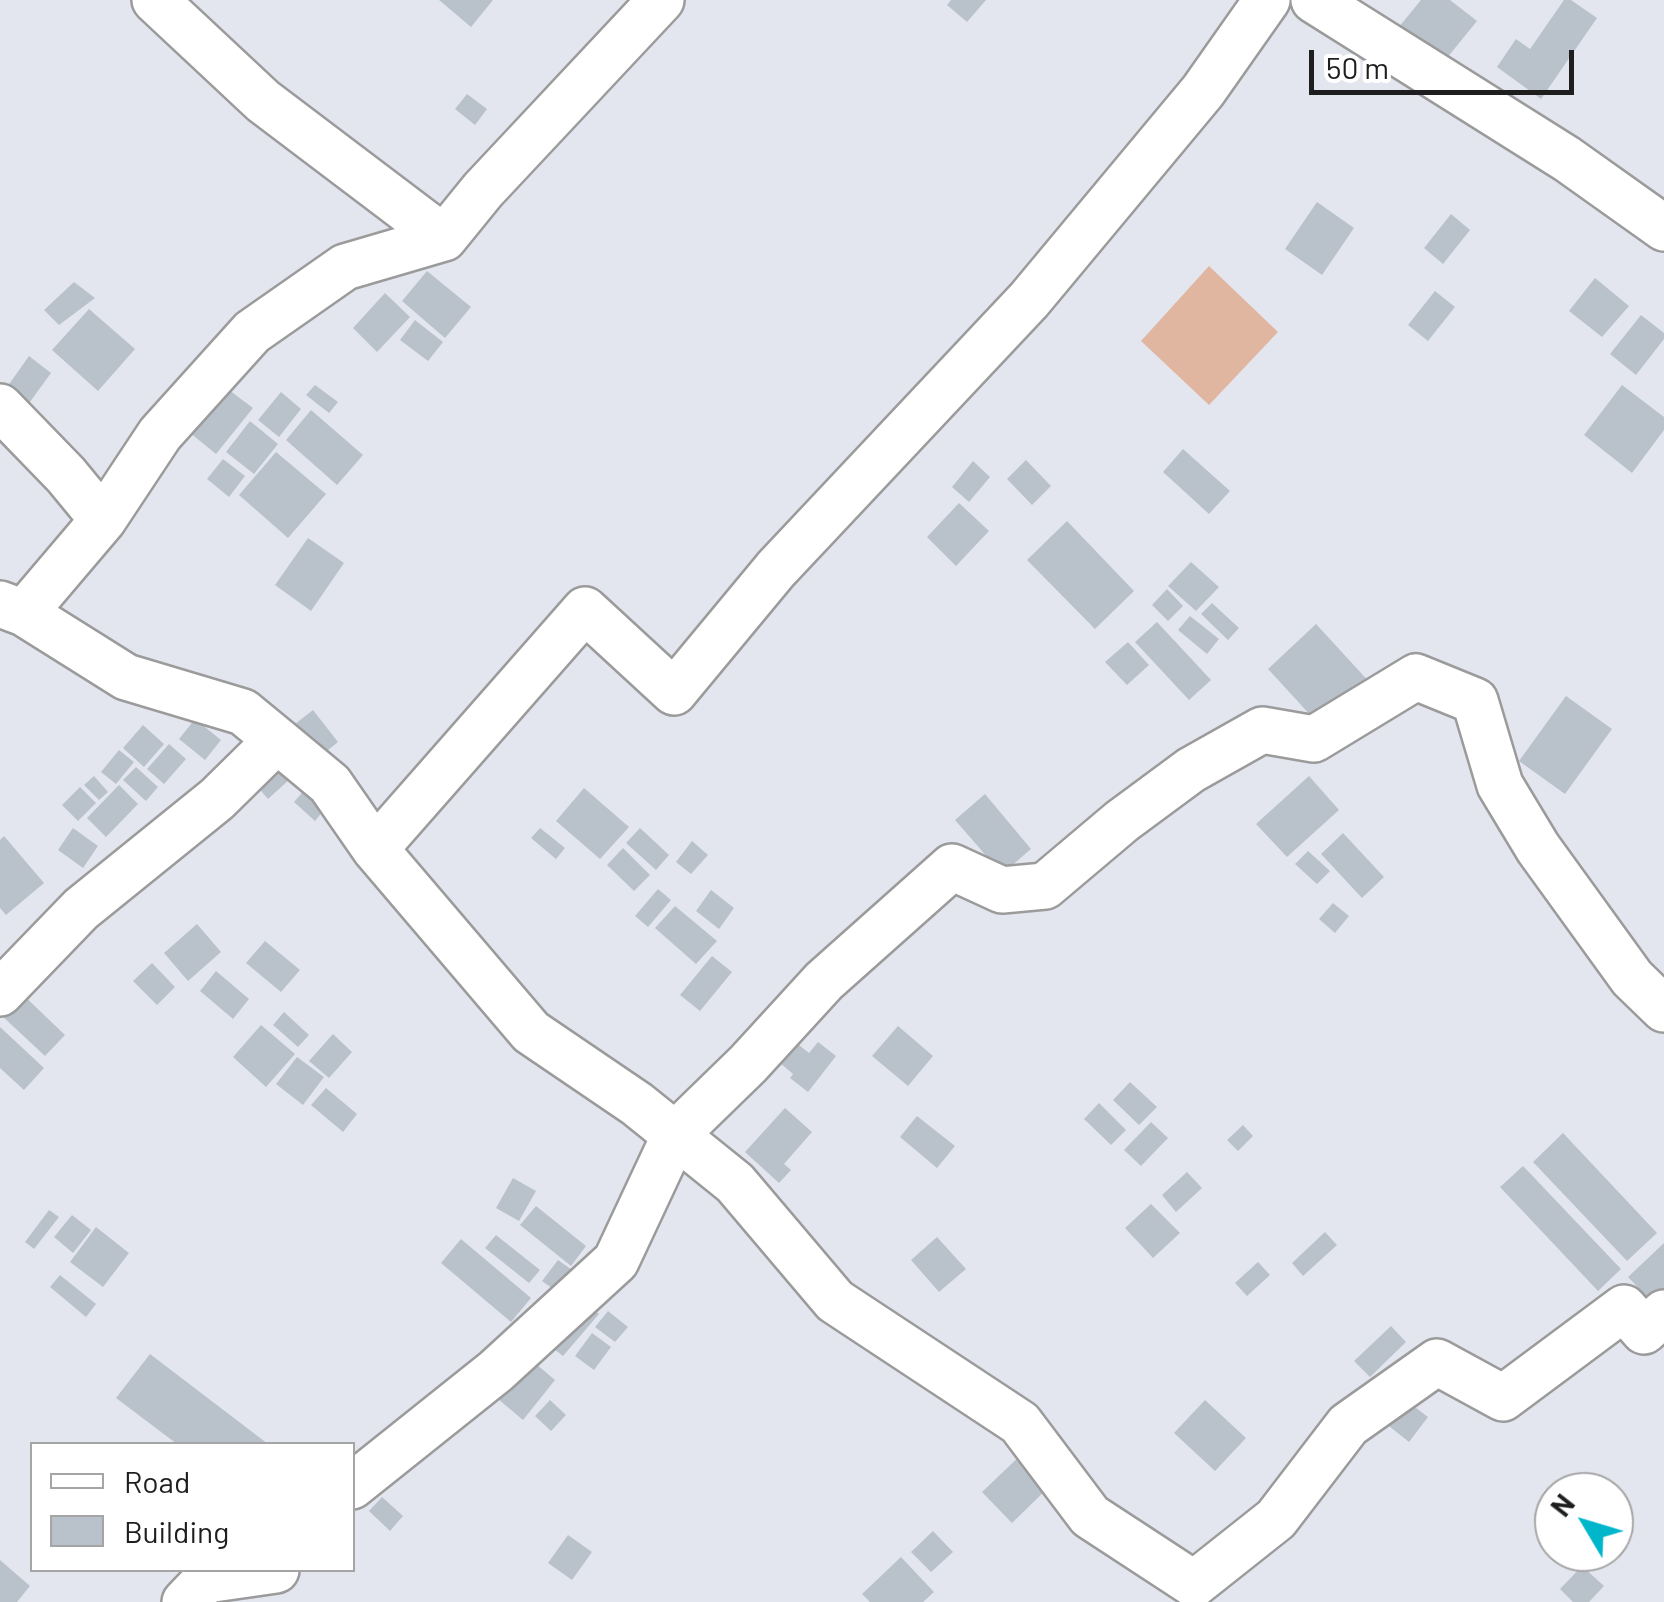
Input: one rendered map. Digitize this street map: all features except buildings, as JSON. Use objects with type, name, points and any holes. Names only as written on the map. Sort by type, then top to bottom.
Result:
[{"type":"street","points":[[155,0],[262,100],[444,238]]},
{"type":"street","points":[[661,0],[483,190],[444,238],[346,267],[252,332],[160,434],[103,520],[12,609],[126,677],[243,712],[278,740],[330,784],[376,849],[531,1032],[637,1104],[735,1184],[836,1301],[1020,1423],[1090,1516],[1194,1584],[1276,1520],[1348,1426],[1437,1362],[1504,1398],[1624,1308],[1644,1331],[1664,1313]]},
{"type":"street","points":[[376,849],[586,610],[674,692],[776,568],[1029,300],[1203,91],[1268,0]]},
{"type":"street","points":[[1314,0],[1567,159],[1664,228]]},
{"type":"street","points":[[0,407],[103,520]]},
{"type":"street","points":[[355,1484],[496,1371],[616,1261],[675,1135],[748,1064],[824,981],[952,867],[1002,890],[1045,886],[1190,770],[1262,730],[1314,740],[1416,677],[1475,701],[1500,785],[1538,848],[1632,978],[1664,1010]]},
{"type":"street","points":[[0,993],[81,909],[217,799],[278,740]]},
{"type":"street","points":[[185,1602],[206,1580],[262,1572]]},
{"type":"shaded area","points":[[1209,266],[1278,332],[1209,405],[1141,341]]}]
